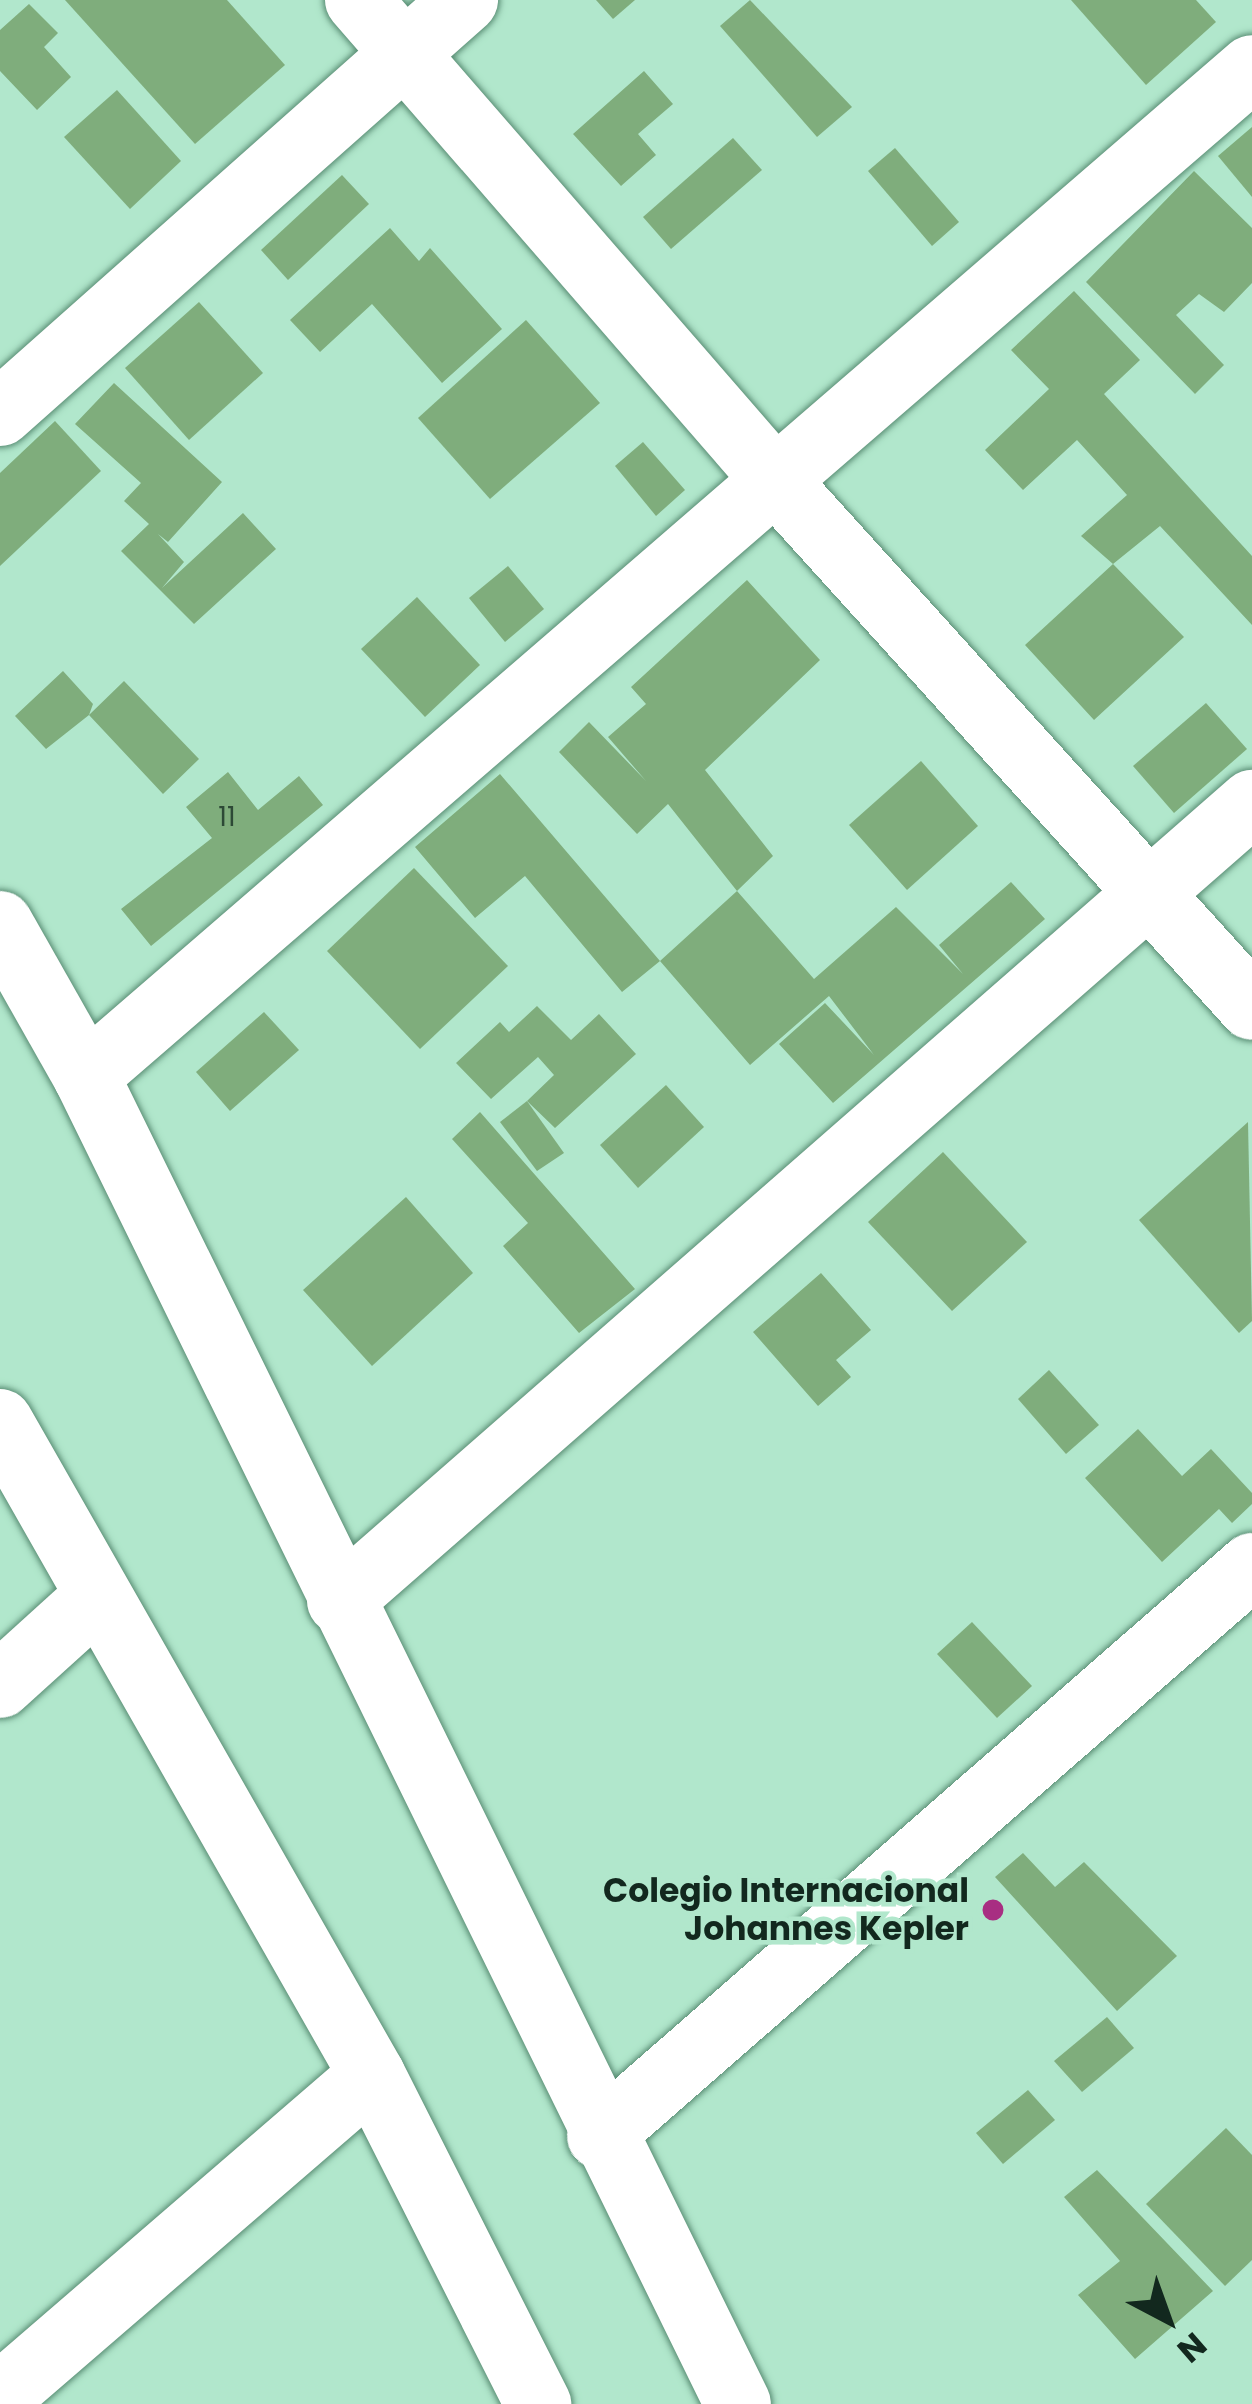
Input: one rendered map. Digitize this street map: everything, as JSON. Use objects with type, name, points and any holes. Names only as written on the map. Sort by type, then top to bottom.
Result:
[{"type":"street","points":[[358,0],[776,482],[1252,1007]]},
{"type":"street","points":[[0,413],[465,0]]},
{"type":"street","points":[[86,1076],[1252,68]]},
{"type":"street","points":[[340,1601],[1252,803]]},
{"type":"street","points":[[0,924],[86,1076],[600,2135],[738,2404]]},
{"type":"street","points":[[0,1422],[96,1598],[372,2075],[538,2404]]},
{"type":"street","points":[[600,2135],[1252,1566]]},
{"type":"street","points":[[0,1685],[96,1598]]},
{"type":"street","points":[[0,2396],[372,2075]]},
{"type":"building","points":[[65,0],[227,0],[285,65],[195,144]]},
{"type":"building","points":[[596,0],[635,0],[613,19]]},
{"type":"building","points":[[750,0],[852,107],[817,137],[720,26]]},
{"type":"building","points":[[1071,0],[1196,0],[1216,22],[1146,85]]},
{"type":"building","points":[[29,4],[58,33],[44,47],[71,77],[37,110],[0,71],[0,30]]},
{"type":"building","points":[[644,71],[673,104],[638,134],[656,155],[621,186],[573,134]]},
{"type":"building","points":[[117,90],[181,161],[130,209],[64,137]]},
{"type":"building","points":[[1252,127],[1252,197],[1218,156]]},
{"type":"building","points":[[733,138],[762,170],[671,249],[643,217]]},
{"type":"building","points":[[895,148],[959,222],[932,246],[868,171]]},
{"type":"building","points":[[1194,171],[1252,228],[1252,283],[1224,312],[1199,294],[1176,315],[1224,365],[1195,394],[1086,282]]},
{"type":"building","points":[[342,175],[369,204],[288,280],[261,250]]},
{"type":"building","points":[[390,228],[419,261],[430,248],[502,329],[442,383],[372,304],[320,352],[290,320]]},
{"type":"building","points":[[1074,291],[1140,360],[1104,394],[1252,556],[1252,625],[1160,526],[1113,564],[1081,536],[1127,495],[1077,440],[1023,490],[985,450],[1049,389],[1011,350]]},
{"type":"building","points":[[199,302],[263,373],[189,440],[125,368]]},
{"type":"building","points":[[526,320],[600,403],[490,499],[418,418]]},
{"type":"building","points":[[114,383],[222,482],[168,542],[158,534],[184,562],[162,588],[243,513],[276,549],[194,624],[121,551],[149,524],[124,501],[141,483],[75,424]]},
{"type":"building","points":[[55,421],[101,471],[0,566],[0,473]]},
{"type":"building","points":[[643,442],[685,490],[656,516],[615,466]]},
{"type":"building","points":[[1113,564],[1184,637],[1094,720],[1025,645]]},
{"type":"building","points":[[508,566],[544,609],[505,642],[469,598]]},
{"type":"building","points":[[747,580],[820,660],[705,770],[773,856],[737,891],[668,804],[637,834],[559,752],[589,722],[646,781],[608,737],[646,704],[631,687]]},
{"type":"building","points":[[417,597],[480,665],[425,717],[361,649]]},
{"type":"building","points":[[63,671],[93,704],[89,715],[46,749],[15,716]]},
{"type":"building","points":[[124,681],[199,759],[163,794],[89,715]]},
{"type":"building","points":[[1206,703],[1247,749],[1174,813],[1133,766]]},
{"type":"building","points":[[921,761],[978,826],[907,890],[849,825]]},
{"type":"building","points":[[228,772],[258,810],[299,776],[323,805],[151,946],[121,909],[212,838],[186,807]]},
{"type":"building","points":[[500,774],[660,961],[622,992],[525,876],[475,918],[415,847]]},
{"type":"building","points":[[414,868],[508,966],[420,1049],[327,951]]},
{"type":"building","points":[[1011,882],[1045,919],[833,1103],[779,1044],[825,1003],[874,1055],[829,996],[750,1065],[660,961],[737,891],[814,979],[896,907],[963,974],[939,945]]},
{"type":"building","points":[[537,1006],[571,1040],[599,1014],[636,1054],[555,1128],[527,1101],[554,1075],[538,1057],[491,1099],[456,1063],[500,1022],[509,1032]]},
{"type":"building","points":[[264,1012],[299,1050],[230,1111],[196,1072]]},
{"type":"building","points":[[666,1085],[704,1127],[638,1188],[600,1145]]},
{"type":"building","points":[[527,1101],[564,1153],[537,1171],[500,1122]]},
{"type":"building","points":[[480,1112],[635,1289],[579,1333],[503,1246],[528,1223],[452,1139]]},
{"type":"building","points":[[1248,1122],[1252,1321],[1239,1333],[1139,1220]]},
{"type":"building","points":[[943,1152],[1027,1242],[952,1311],[868,1222]]},
{"type":"building","points":[[406,1197],[473,1273],[372,1366],[303,1290]]},
{"type":"building","points":[[821,1273],[871,1330],[836,1360],[851,1377],[818,1406],[753,1332]]},
{"type":"building","points":[[1049,1370],[1099,1425],[1066,1454],[1018,1399]]},
{"type":"building","points":[[1138,1429],[1182,1476],[1211,1449],[1252,1493],[1252,1504],[1232,1523],[1219,1509],[1162,1562],[1085,1478]]},
{"type":"building","points":[[972,1622],[1032,1686],[997,1718],[937,1654]]},
{"type":"building","points":[[1023,1853],[1055,1887],[1084,1862],[1177,1956],[1117,2011],[995,1877]]},
{"type":"building","points":[[1107,2017],[1134,2048],[1082,2092],[1054,2061]]},
{"type":"building","points":[[1028,2090],[1055,2120],[1003,2164],[976,2133]]},
{"type":"building","points":[[1226,2128],[1252,2155],[1252,2260],[1225,2286],[1146,2204]]},
{"type":"building","points":[[1097,2170],[1213,2291],[1135,2359],[1078,2295],[1120,2261],[1064,2197]]},
{"type":"place","name":"Colegio Internacional Johannes Kepler","points":[[993,1910]]}]
